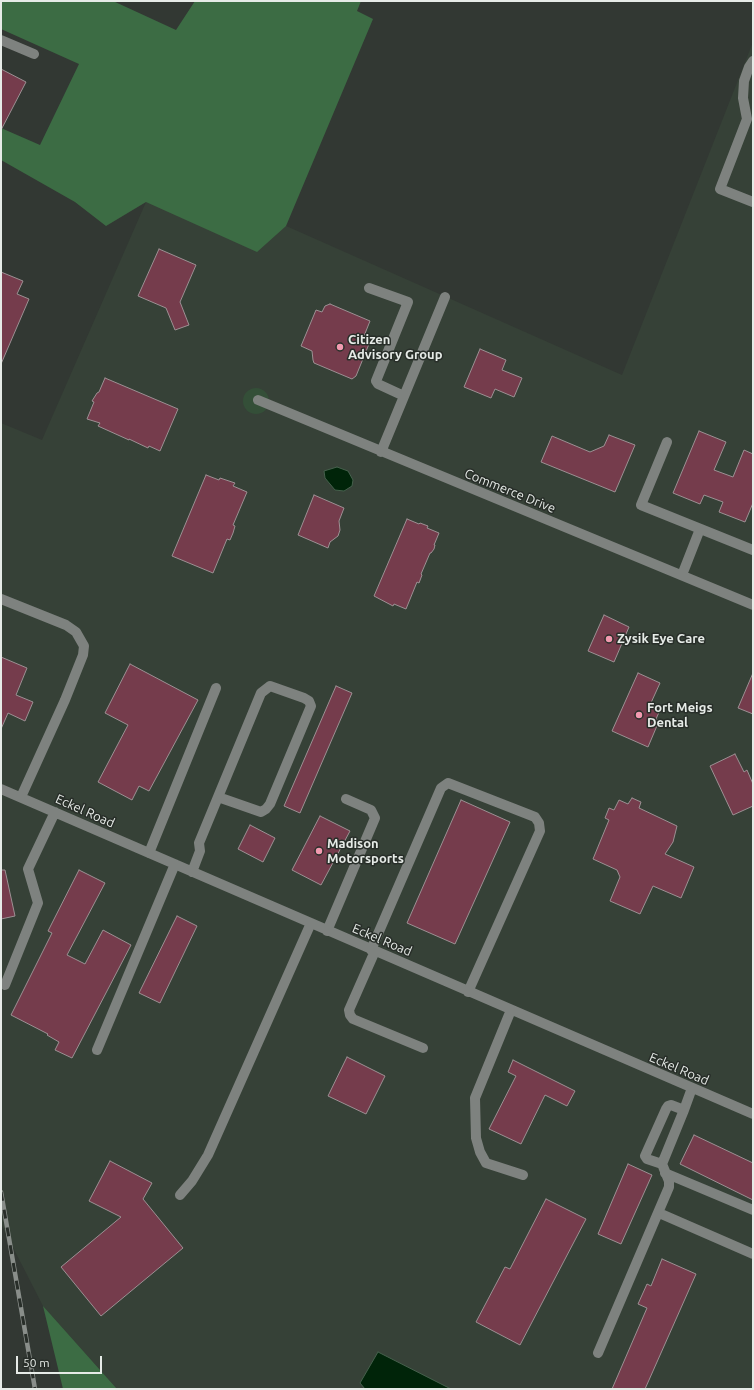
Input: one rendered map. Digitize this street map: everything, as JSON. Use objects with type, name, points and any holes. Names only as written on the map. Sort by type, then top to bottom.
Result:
[{"type":"street","points":[[1,40],[34,54]]},
{"type":"street","points":[[753,61],[744,82],[743,98],[747,119],[720,189],[753,202]]},
{"type":"street","points":[[369,288],[408,302],[376,382],[404,396]]},
{"type":"street","points":[[381,452],[445,297]]},
{"type":"street","name":"Commerce Drive","points":[[258,400],[753,605]]},
{"type":"street","points":[[667,442],[641,505],[753,550]]},
{"type":"street","points":[[682,575],[700,529]]},
{"type":"street","points":[[1,599],[66,625],[76,632],[84,646],[83,655],[65,700],[21,797]]},
{"type":"street","points":[[192,872],[200,851],[199,843],[218,797],[261,693],[270,686],[309,701],[311,706],[270,804],[266,809],[261,812],[218,797]]},
{"type":"street","points":[[148,853],[216,688]]},
{"type":"street","points":[[423,1048],[353,1019],[349,1010],[441,788],[448,783],[535,818],[539,823],[540,831],[468,992]]},
{"type":"street","name":"Eckel Road","points":[[1,789],[753,1114]]},
{"type":"street","points":[[327,930],[375,818],[371,810],[346,799]]},
{"type":"street","points":[[5,985],[38,903],[28,869],[55,812]]},
{"type":"street","points":[[97,1050],[175,864]]},
{"type":"street","points":[[180,1194],[192,1181],[208,1154],[311,923]]},
{"type":"street","points":[[511,1010],[475,1098],[476,1138],[480,1152],[486,1163],[523,1175]]},
{"type":"street","points":[[598,1353],[659,1213],[670,1184],[664,1169],[692,1088]]},
{"type":"street","points":[[684,1110],[671,1106],[666,1109],[645,1156],[647,1160],[753,1210]]},
{"type":"street","points":[[659,1213],[753,1254]]},
{"type":"shaded area","points":[[1,1],[113,1],[176,30],[195,1],[361,1],[357,11],[373,19],[286,226],[257,252],[146,202],[106,226],[75,202],[1,160],[1,128],[40,145],[79,64],[1,29]]},
{"type":"shaded area","points":[[753,42],[753,1389],[117,1389],[43,1306],[1,1224],[1,423],[42,440],[160,170],[622,375]]},
{"type":"shaded area","points":[[256,388],[265,392],[269,401],[265,410],[256,414],[247,410],[243,401],[247,392]]},
{"type":"shaded area","points":[[337,467],[348,471],[353,480],[352,486],[344,491],[335,490],[325,478],[324,471]]},
{"type":"shaded area","points":[[43,1306],[117,1389],[63,1389]]},
{"type":"shaded area","points":[[378,1352],[451,1389],[365,1389],[360,1383]]},
{"type":"building","points":[[1,69],[26,82],[1,130]]},
{"type":"building","points":[[159,249],[196,265],[180,302],[189,325],[175,330],[166,308],[138,296]]},
{"type":"building","points":[[1,272],[23,281],[17,294],[29,299],[1,364]]},
{"type":"building","points":[[330,304],[370,321],[362,341],[369,344],[356,376],[352,379],[314,363],[312,351],[301,346],[316,310],[322,312],[325,306]]},
{"type":"building","points":[[480,349],[506,360],[502,370],[522,378],[514,397],[495,389],[491,398],[464,387]]},
{"type":"building","points":[[105,378],[178,409],[160,451],[129,440],[98,426],[100,423],[87,419],[94,402],[92,401],[99,392]]},
{"type":"building","points":[[699,431],[726,442],[714,470],[733,477],[744,450],[753,454],[753,503],[745,522],[719,512],[723,502],[704,495],[700,504],[673,493]]},
{"type":"building","points":[[609,435],[635,445],[615,492],[541,462],[552,436],[590,452],[604,446]]},
{"type":"building","points":[[206,475],[219,480],[220,478],[235,483],[233,486],[247,492],[233,525],[235,526],[233,533],[230,540],[227,539],[213,573],[172,556]]},
{"type":"building","points":[[314,495],[344,508],[339,521],[340,530],[338,536],[330,542],[328,548],[298,535]]},
{"type":"building","points":[[407,519],[428,526],[427,528],[439,533],[434,549],[430,553],[421,574],[419,583],[417,582],[406,609],[394,604],[393,606],[374,596]]},
{"type":"building","name":"Zysik Eye Care","points":[[604,615],[629,627],[614,662],[588,651]]},
{"type":"building","points":[[1,657],[27,668],[16,695],[33,702],[25,721],[8,713],[1,729]]},
{"type":"building","points":[[130,664],[198,700],[149,791],[139,786],[132,800],[98,782],[128,725],[105,713]]},
{"type":"building","name":"Fort Meigs Dental","points":[[638,673],[660,683],[650,705],[660,710],[656,719],[659,721],[648,747],[612,731]]},
{"type":"building","points":[[753,673],[753,714],[738,708]]},
{"type":"building","points":[[336,686],[352,693],[300,813],[284,806]]},
{"type":"building","points":[[735,754],[744,772],[747,770],[753,784],[753,806],[733,815],[710,766]]},
{"type":"building","points":[[632,798],[641,802],[639,808],[677,826],[673,842],[665,854],[694,867],[681,898],[653,886],[640,914],[610,901],[620,877],[617,870],[593,859],[609,820],[605,818],[609,808],[614,810],[619,800],[628,804]]},
{"type":"building","points":[[461,800],[510,822],[455,944],[407,923]]},
{"type":"building","points":[[320,816],[350,831],[321,885],[292,870]]},
{"type":"building","points":[[250,825],[275,838],[263,862],[238,849]]},
{"type":"building","points":[[1,870],[5,870],[15,916],[1,919]]},
{"type":"building","points":[[79,870],[105,883],[67,955],[85,964],[103,930],[131,945],[72,1058],[55,1050],[59,1042],[47,1035],[48,1034],[11,1015],[52,933],[48,931]]},
{"type":"building","points":[[177,916],[197,926],[160,1003],[139,993]]},
{"type":"building","points":[[347,1057],[385,1076],[366,1114],[328,1096]]},
{"type":"building","points":[[513,1060],[575,1091],[567,1106],[545,1095],[521,1144],[489,1129],[516,1076],[508,1072]]},
{"type":"building","points":[[694,1135],[753,1163],[753,1200],[680,1164]]},
{"type":"building","points":[[110,1161],[152,1183],[143,1199],[183,1248],[101,1316],[61,1267],[121,1217],[89,1201]]},
{"type":"building","points":[[628,1164],[652,1175],[621,1244],[598,1234]]},
{"type":"building","points":[[546,1199],[586,1219],[520,1345],[476,1322],[505,1267],[510,1269]]},
{"type":"building","points":[[662,1259],[696,1274],[645,1389],[612,1389],[647,1308],[638,1304],[647,1284],[651,1286]]},
{"type":"railway","points":[[1,1192],[35,1389]]},
{"type":"place","name":"Citizen Advisory Group","points":[[340,347]]},
{"type":"place","name":"Zysik Eye Care","points":[[609,639]]},
{"type":"place","name":"Fort Meigs Dental","points":[[639,715]]},
{"type":"place","name":"Madison Motorsports","points":[[319,851]]}]
